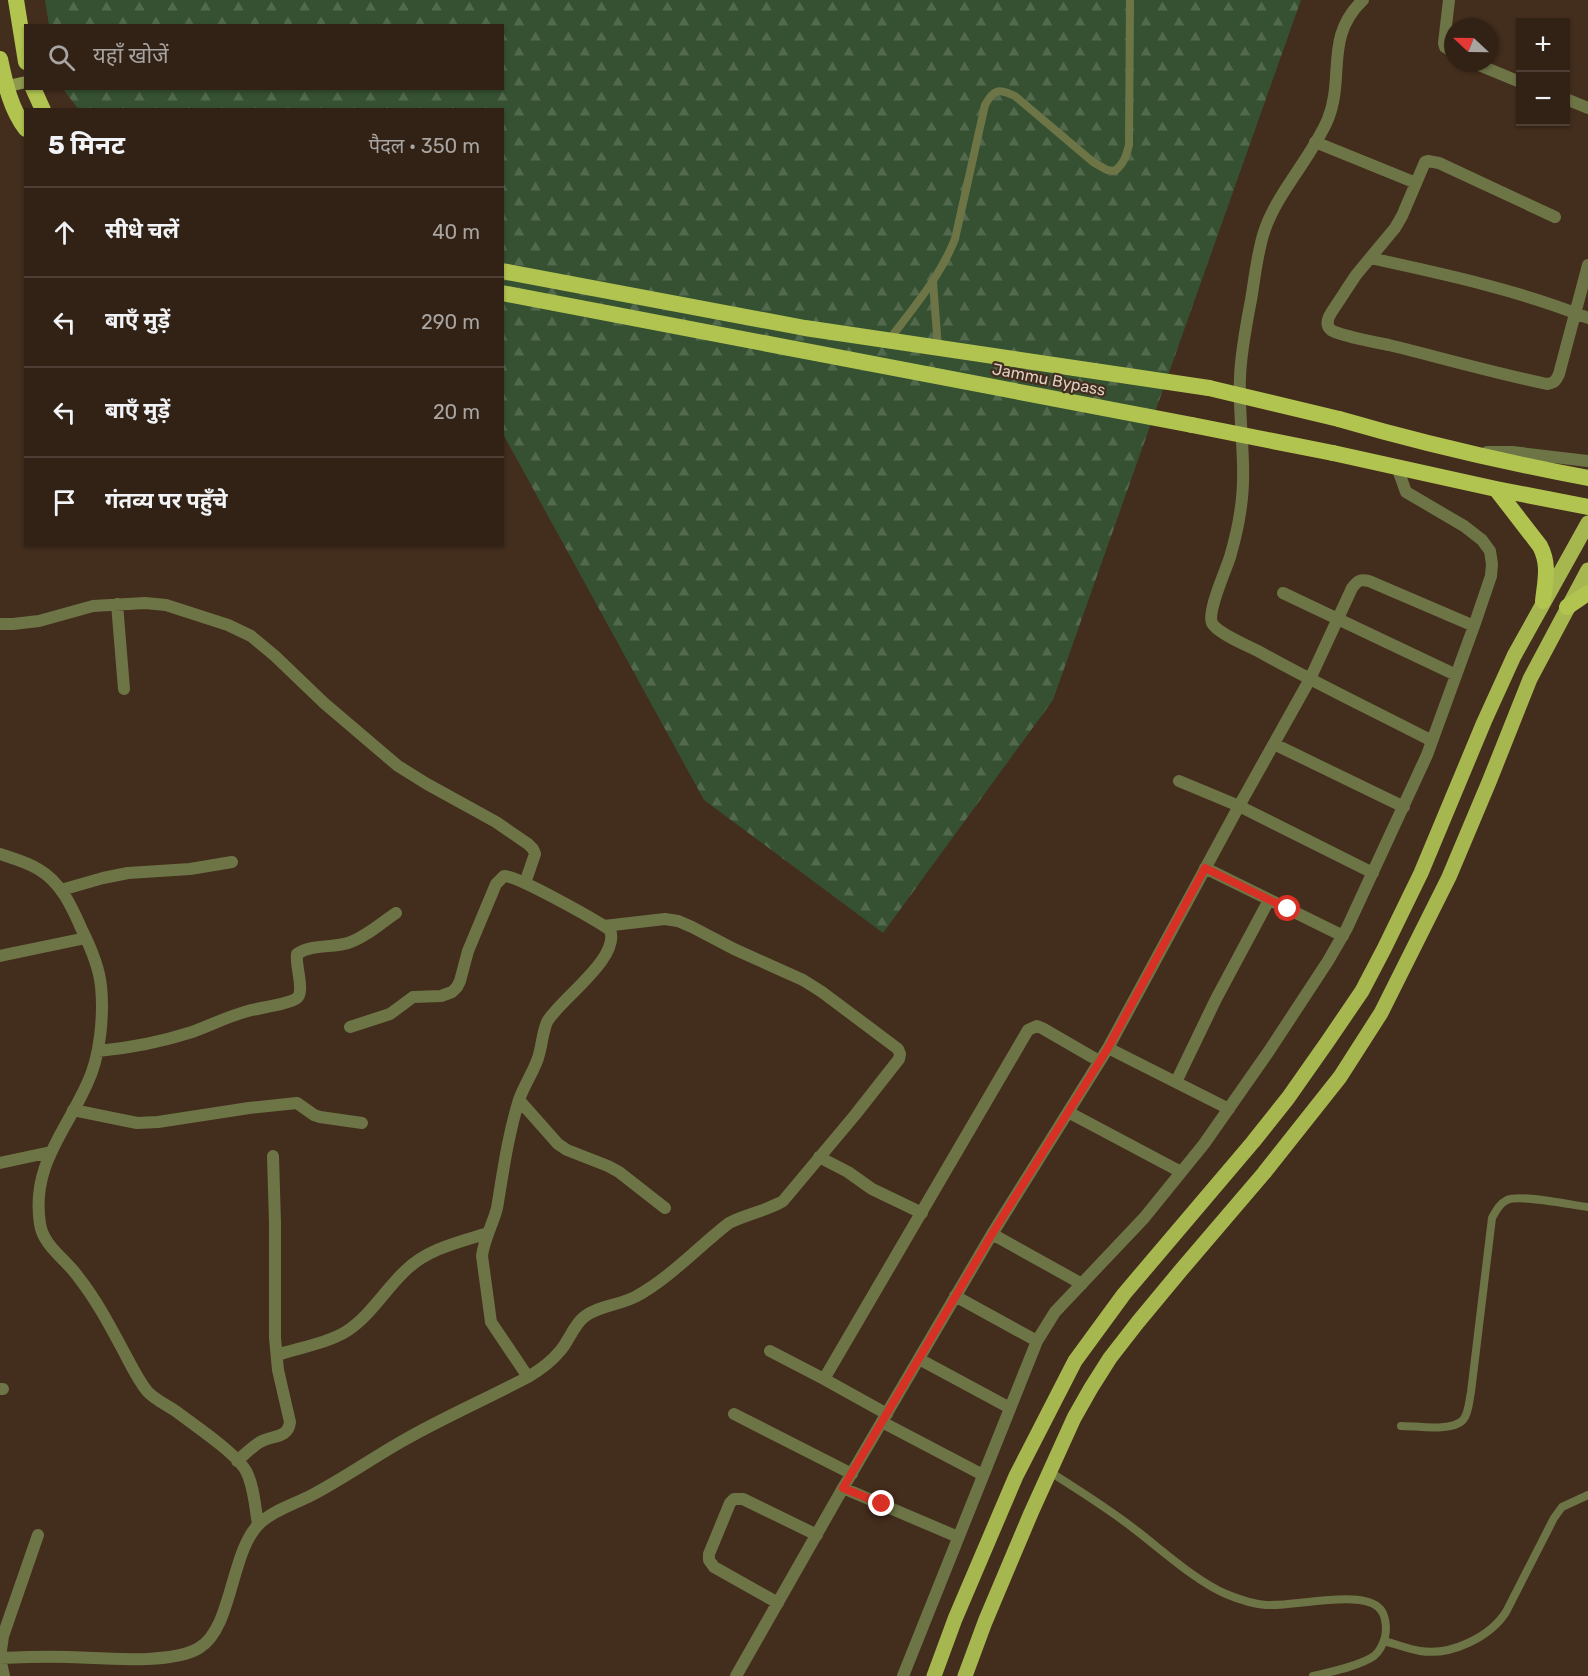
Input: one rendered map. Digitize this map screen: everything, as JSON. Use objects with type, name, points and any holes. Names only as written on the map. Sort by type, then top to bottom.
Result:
[{"type":"highway","points":[[16,0],[24,50]]},
{"type":"highway","points":[[0,60],[3,87],[24,127]]},
{"type":"highway","points":[[34,90],[42,108]]},
{"type":"highway","name":"Jammu Bypass","points":[[504,271],[805,328],[1209,388],[1465,452],[1588,478]]},
{"type":"highway","name":"Jammu Bypass","points":[[504,293],[1192,425],[1588,507]]},
{"type":"highway","points":[[1496,489],[1546,557],[1547,570],[1543,601]]},
{"type":"highway","points":[[1567,607],[1588,593]]},
{"type":"main road","points":[[3,87],[24,82]]},
{"type":"main road","points":[[934,1676],[955,1619],[1016,1476],[1075,1361],[1124,1294],[1288,1098],[1362,991],[1421,873],[1499,687],[1543,601],[1588,523]]},
{"type":"main road","points":[[965,1676],[985,1622],[1050,1472],[1074,1418],[1091,1388],[1110,1358],[1264,1173],[1340,1077],[1381,1013],[1449,878],[1530,679],[1588,570]]},
{"type":"street","points":[[1363,0],[1348,18],[1342,30],[1334,99],[1328,119],[1271,215],[1259,253],[1243,345],[1240,378],[1243,498],[1232,548],[1211,617],[1217,628],[1236,639],[1432,741]]},
{"type":"street","points":[[1447,18],[1449,0]]},
{"type":"street","points":[[1496,72],[1516,80]]},
{"type":"street","points":[[1570,101],[1588,108]]},
{"type":"street","points":[[1315,142],[1416,183]]},
{"type":"street","points":[[1556,218],[1433,161],[1425,162],[1395,228],[1356,275],[1330,313],[1328,319],[1330,330],[1547,384],[1553,383],[1556,380],[1576,313],[1588,265]]},
{"type":"street","points":[[1370,258],[1436,272],[1526,296],[1588,318]]},
{"type":"street","points":[[1465,452],[1512,452],[1588,461]]},
{"type":"street","points":[[903,1676],[1037,1341],[1055,1312],[1144,1218],[1182,1172],[1269,1052],[1343,936],[1404,807],[1432,741],[1491,576],[1492,564],[1490,551],[1482,540],[1464,526],[1406,492],[1397,467]]},
{"type":"street","points":[[736,1676],[955,1296],[1108,1048],[1310,679],[1356,582],[1362,580],[1370,582],[1474,626]]},
{"type":"street","points":[[1283,593],[1456,675]]},
{"type":"street","points":[[0,624],[39,621],[93,606],[145,603],[166,605],[228,625],[251,636],[324,703],[398,766],[496,822],[528,844],[535,854],[525,883]]},
{"type":"street","points":[[117,604],[124,689]]},
{"type":"street","points":[[1274,744],[1404,807]]},
{"type":"street","points":[[1179,781],[1239,806],[1373,873]]},
{"type":"street","points":[[0,854],[37,868],[52,879],[61,890],[93,954],[101,984],[102,1005],[98,1051],[87,1084],[46,1163],[40,1188],[40,1221],[46,1240],[96,1301],[148,1392],[212,1438],[246,1471],[258,1524]]},
{"type":"street","points":[[61,890],[128,873],[189,870],[232,862]]},
{"type":"street","points":[[1205,868],[1343,936]]},
{"type":"street","points":[[350,1027],[390,1014],[413,997],[441,996],[452,992],[460,981],[468,951],[496,884],[504,876],[525,883],[609,930],[611,935],[605,955],[597,967],[553,1014],[543,1033],[538,1059],[519,1100],[496,1210],[483,1246],[482,1256],[491,1322],[528,1377]]},
{"type":"street","points":[[1176,1082],[1216,999],[1269,900]]},
{"type":"street","points":[[98,1051],[130,1048],[161,1041],[246,1012],[297,998],[300,994],[297,954],[305,950],[348,943],[396,913]]},
{"type":"street","points":[[0,1658],[45,1656],[152,1659],[198,1649],[208,1641],[219,1625],[238,1565],[258,1524],[408,1438],[528,1377],[561,1351],[583,1318],[594,1310],[634,1297],[650,1287],[729,1223],[783,1201],[824,1159],[899,1059],[898,1049],[822,992],[692,927],[665,919],[604,926]]},
{"type":"street","points":[[0,956],[86,938]]},
{"type":"street","points":[[824,1379],[1028,1030],[1037,1026],[1042,1028],[1099,1061]]},
{"type":"street","points":[[1108,1048],[1229,1109]]},
{"type":"street","points":[[519,1100],[558,1144],[619,1172],[665,1209]]},
{"type":"street","points":[[73,1110],[137,1123],[297,1102],[320,1117],[362,1123]]},
{"type":"street","points":[[1068,1112],[1182,1172]]},
{"type":"street","points":[[0,1163],[51,1152]]},
{"type":"street","points":[[237,1461],[264,1440],[285,1434],[290,1427],[278,1370],[275,1338],[273,1156]]},
{"type":"street","points":[[824,1159],[872,1189],[922,1213]]},
{"type":"street","points":[[277,1355],[332,1338],[346,1331],[359,1321],[406,1269],[431,1253],[488,1233]]},
{"type":"street","points":[[992,1234],[1082,1284]]},
{"type":"street","points":[[955,1296],[1037,1341]]},
{"type":"street","points":[[770,1351],[824,1379],[884,1418],[983,1475]]},
{"type":"street","points":[[919,1359],[1010,1408]]},
{"type":"street","points":[[734,1414],[852,1474]]},
{"type":"street","points":[[843,1488],[958,1537]]},
{"type":"street","points":[[778,1603],[714,1567],[709,1560],[709,1554],[730,1503],[734,1499],[743,1499],[817,1535]]},
{"type":"street","points":[[4,1676],[0,1658],[3,1636],[38,1535]]},
{"type":"lane","points":[[888,340],[933,282],[955,239],[985,105],[991,95],[998,91],[1015,96],[1093,162],[1107,170],[1115,171],[1122,165],[1129,145],[1130,0]]},
{"type":"lane","points":[[933,282],[938,348]]},
{"type":"lane","points":[[1401,1426],[1448,1427],[1464,1419],[1471,1392],[1482,1289],[1492,1218],[1496,1210],[1509,1199],[1522,1198],[1588,1207]]},
{"type":"lane","points":[[1050,1472],[1119,1516],[1198,1577],[1224,1593],[1266,1605],[1349,1599],[1378,1607],[1384,1615],[1386,1631],[1384,1641],[1374,1656],[1353,1665],[1313,1676]]},
{"type":"lane","points":[[1384,1641],[1422,1651],[1434,1651],[1455,1647],[1488,1632],[1506,1612],[1554,1518],[1562,1508],[1588,1495]]},
{"type":"green space","points":[[45,0],[1301,0],[1053,700],[883,933],[704,800],[504,436],[504,108],[77,108],[64,90],[504,90],[504,24],[49,24]]},
{"type":"route","points":[[882,1504],[843,1488],[992,1234],[1108,1048],[1205,868],[1288,909]]}]
